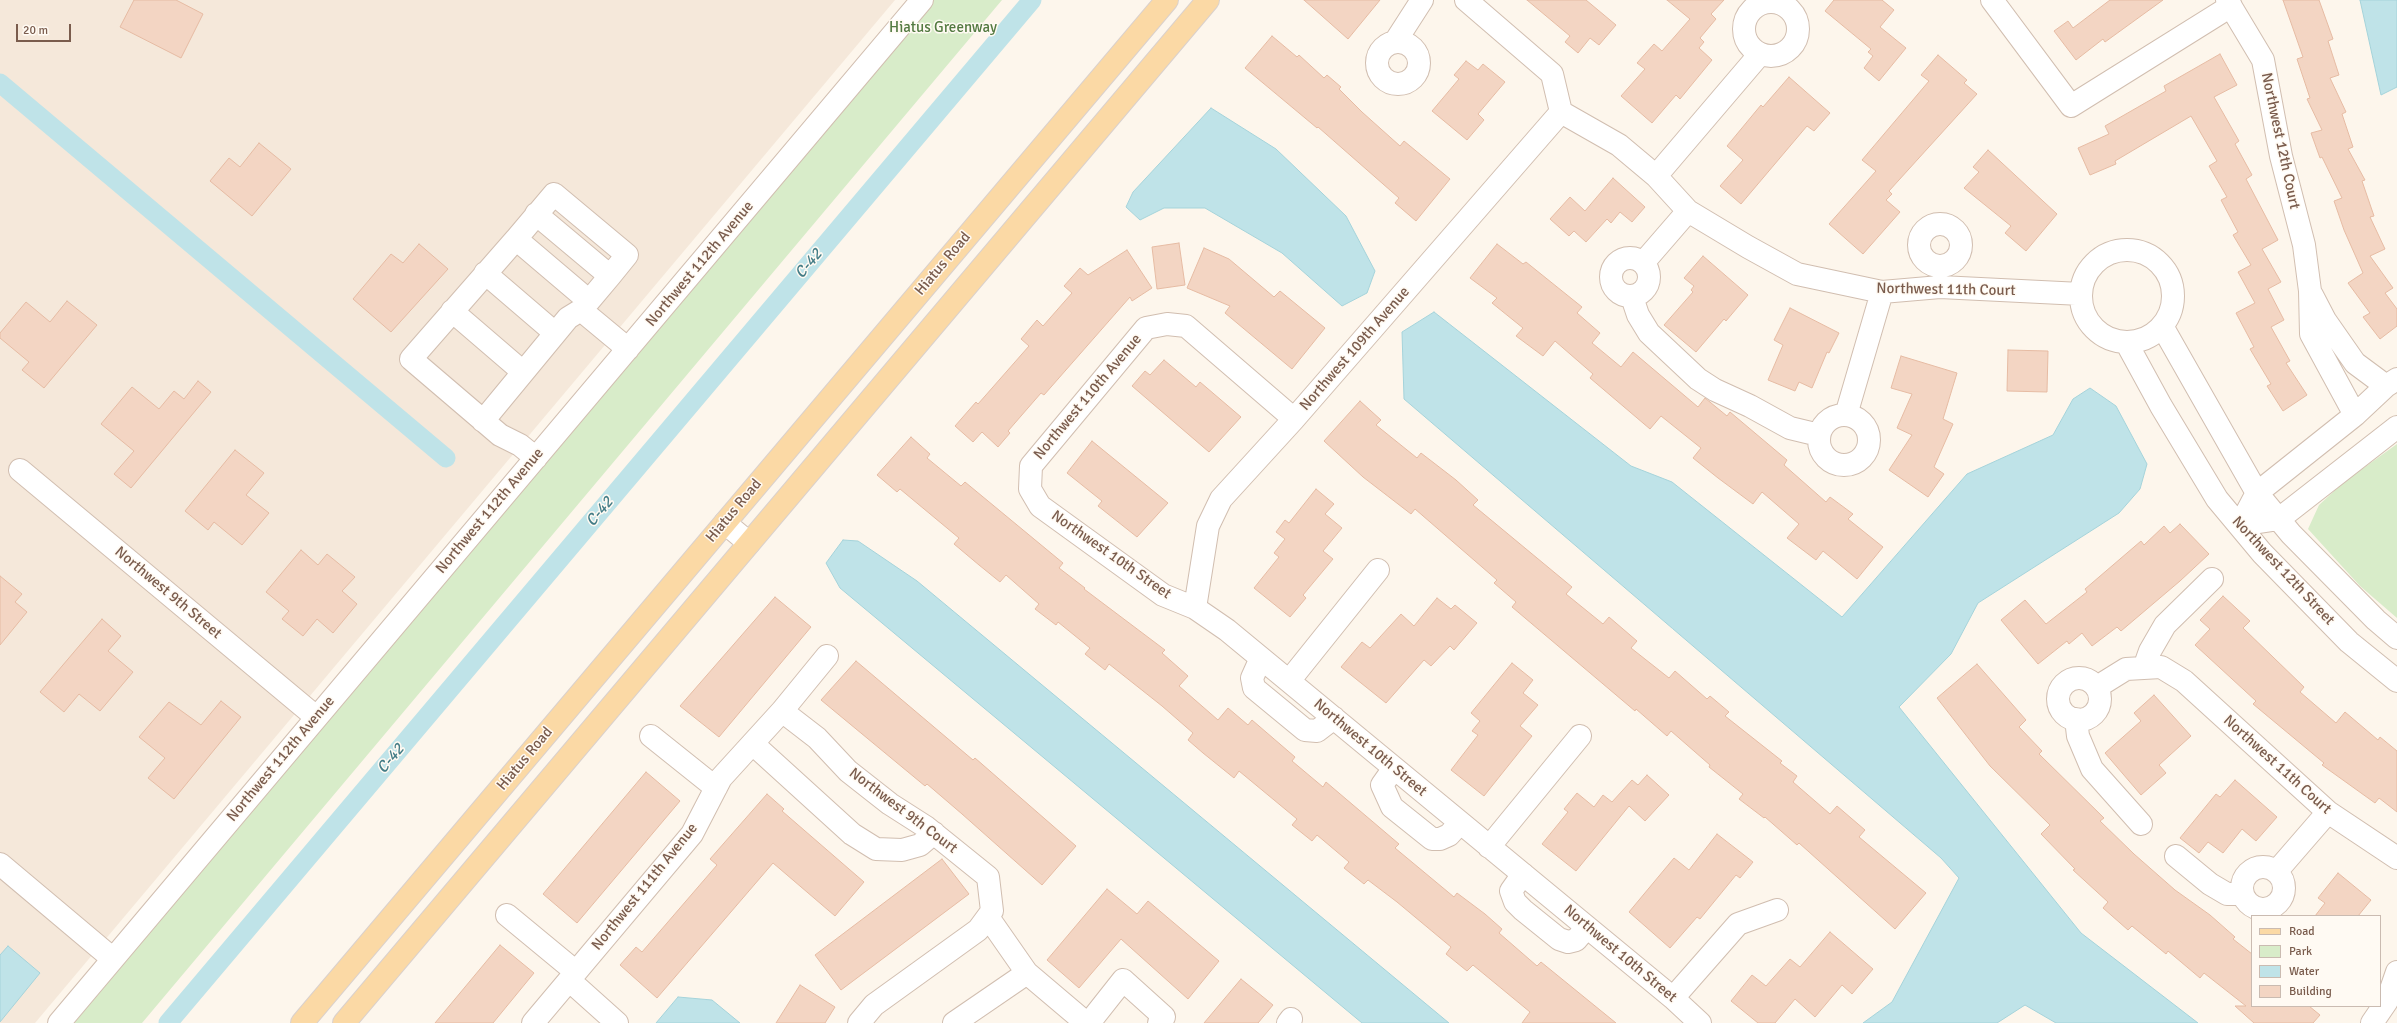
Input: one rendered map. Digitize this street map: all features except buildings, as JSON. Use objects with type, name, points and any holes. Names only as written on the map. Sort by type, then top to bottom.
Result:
[{"type":"main road","name":"Hiatus Road","points":[[302,1023],[1167,0]]},
{"type":"main road","points":[[344,1023],[1208,0]]},
{"type":"street","name":"Northwest 112th Avenue","points":[[59,1023],[922,0]]},
{"type":"street","points":[[1396,42],[1422,0]]},
{"type":"street","points":[[1466,0],[1552,74],[1561,112]]},
{"type":"street","points":[[1992,0],[2071,106],[2229,3]]},
{"type":"street","points":[[1767,1],[1784,6],[1792,12],[1798,28],[1792,45],[1786,52],[1773,56],[1760,54],[1747,42],[1744,25],[1752,10],[1767,1]]},
{"type":"street","name":"Northwest 12th Court","points":[[2229,3],[2263,60],[2281,156],[2304,245],[2310,291],[2311,334],[2355,415]]},
{"type":"street","points":[[1656,176],[1760,54]]},
{"type":"street","name":"Northwest 11th Court","points":[[1561,112],[1619,145],[1656,176],[1688,211],[1797,274],[1882,292],[1940,277],[2081,294]]},
{"type":"street","name":"Northwest 109th Avenue","points":[[1195,608],[1208,526],[1221,499],[1294,419],[1561,112]]},
{"type":"street","points":[[1643,263],[1688,211]]},
{"type":"street","points":[[483,421],[568,318],[585,306],[610,276],[536,214],[516,239],[411,358],[483,421],[500,435],[520,445],[536,458]]},
{"type":"street","points":[[516,239],[628,349]]},
{"type":"street","points":[[2124,249],[2142,252],[2158,261],[2169,275],[2174,293],[2171,311],[2162,326],[2152,335],[2140,340],[2126,342],[2106,336],[2089,322],[2083,309],[2081,294],[2083,280],[2092,265],[2107,253],[2124,249]]},
{"type":"street","points":[[1628,258],[1643,263],[1648,270],[1649,282],[1643,292],[1632,296],[1619,293],[1614,288],[1612,282],[1613,269],[1617,264],[1628,258]]},
{"type":"street","points":[[485,274],[555,333]]},
{"type":"street","name":"Northwest 12th Court","points":[[2310,291],[2325,320],[2355,363],[2392,383]]},
{"type":"street","points":[[1846,415],[1882,292]]},
{"type":"street","points":[[1632,296],[1638,314],[1649,333],[1698,379],[1715,390],[1750,406],[1790,428],[1819,435]]},
{"type":"street","points":[[452,312],[523,372]]},
{"type":"street","name":"Northwest 110th Avenue","points":[[1030,488],[1031,466],[1146,328],[1168,324],[1186,326],[1294,419]]},
{"type":"street","name":"Northwest 12th Street","points":[[2162,326],[2257,493],[2279,519],[2376,620],[2397,638]]},
{"type":"street","name":"Northwest 12th Street","points":[[2126,342],[2161,406],[2217,499],[2262,553],[2349,642],[2397,682]]},
{"type":"street","points":[[2240,525],[2257,493],[2355,415],[2392,383]]},
{"type":"street","points":[[1846,415],[1858,419],[1866,428],[1869,440],[1866,452],[1859,461],[1848,466],[1835,464],[1830,461],[1825,457],[1819,447],[1819,435],[1824,424],[1834,417],[1846,415]]},
{"type":"street","points":[[2240,525],[2279,519],[2397,427]]},
{"type":"street","name":"Northwest 9th Street","points":[[20,470],[316,717]]},
{"type":"street","name":"Northwest 10th Street","points":[[1030,488],[1040,506],[1164,595],[1195,608],[1227,630],[1673,998],[1700,1023]]},
{"type":"street","points":[[725,522],[749,543]]},
{"type":"street","points":[[1289,681],[1378,570]]},
{"type":"street","points":[[2097,687],[2126,670],[2152,668],[2150,651],[2165,626],[2212,579]]},
{"type":"street","name":"Northwest 111th Avenue","points":[[533,1023],[692,834],[721,778],[782,711],[827,656]]},
{"type":"street","points":[[1261,658],[1252,678],[1254,688],[1305,730],[1317,731],[1334,718]]},
{"type":"street","name":"Northwest 11th Court","points":[[2152,668],[2184,681],[2328,812],[2397,858]]},
{"type":"street","points":[[2078,678],[2086,678],[2097,687],[2100,693],[2099,707],[2089,717],[2076,719],[2069,717],[2060,707],[2059,694],[2066,682],[2078,678]]},
{"type":"street","name":"Northwest 9th Court","points":[[782,711],[817,738],[848,771],[890,804],[934,833],[988,877],[992,910],[988,916]]},
{"type":"street","points":[[2076,719],[2078,736],[2092,769],[2141,824]]},
{"type":"street","points":[[651,736],[716,788]]},
{"type":"street","points":[[1489,847],[1580,736]]},
{"type":"street","points":[[753,744],[852,834],[876,849],[902,850],[914,847],[920,845],[934,833]]},
{"type":"street","points":[[1394,768],[1382,785],[1392,807],[1432,839],[1440,839],[1449,835],[1460,823]]},
{"type":"street","points":[[2276,872],[2328,812]]},
{"type":"street","points":[[2176,856],[2210,884],[2227,894],[2243,894]]},
{"type":"street","points":[[0,864],[113,959]]},
{"type":"street","points":[[2268,868],[2276,872],[2284,886],[2282,899],[2278,904],[2266,909],[2258,909],[2251,906],[2243,894],[2244,879],[2254,869],[2268,868]]},
{"type":"street","points":[[1673,998],[1738,924],[1777,910]]},
{"type":"street","points":[[507,915],[572,976],[617,1023]]},
{"type":"street","points":[[859,1023],[874,1005],[978,930],[988,916],[1027,973],[1071,1019]]},
{"type":"street","points":[[2372,1023],[2387,1001],[2397,972]]},
{"type":"street","points":[[954,1023],[1027,973]]},
{"type":"street","points":[[1089,1023],[1123,980],[1164,1017],[1159,1023]]},
{"type":"shaded area","points":[[0,0],[895,0],[35,1023],[0,1023]]},
{"type":"green space","name":"Hiatus Greenway","points":[[932,0],[1002,0],[142,1023],[74,1023]]},
{"type":"green space","points":[[2397,444],[2397,618],[2360,586],[2308,529],[2319,505],[2344,482]]},
{"type":"water","points":[[2360,0],[2397,0],[2397,87],[2381,95]]},
{"type":"water","points":[[1211,108],[1276,149],[1346,216],[1375,271],[1367,293],[1342,306],[1282,253],[1205,208],[1164,208],[1140,220],[1126,207],[1133,192]]},
{"type":"water","points":[[1434,312],[1631,466],[1672,482],[1842,617],[1967,474],[2053,435],[2073,399],[2090,388],[2116,406],[2147,464],[2140,489],[2119,513],[1978,603],[1951,654],[1899,707],[2081,933],[2198,1023],[2056,1023],[2025,1005],[1997,1023],[1863,1023],[1892,1002],[1959,878],[1941,858],[1404,399],[1402,332]]},
{"type":"water","points":[[843,540],[858,541],[917,581],[1449,1023],[1362,1023],[840,588],[826,563]]},
{"type":"water","points":[[8,946],[40,973],[0,1022],[0,955]]},
{"type":"water","points":[[678,997],[712,1000],[740,1023],[656,1023]]},
{"type":"waterway","name":"C-42","points":[[168,1023],[1032,0]]},
{"type":"waterway","points":[[0,83],[446,458]]}]
